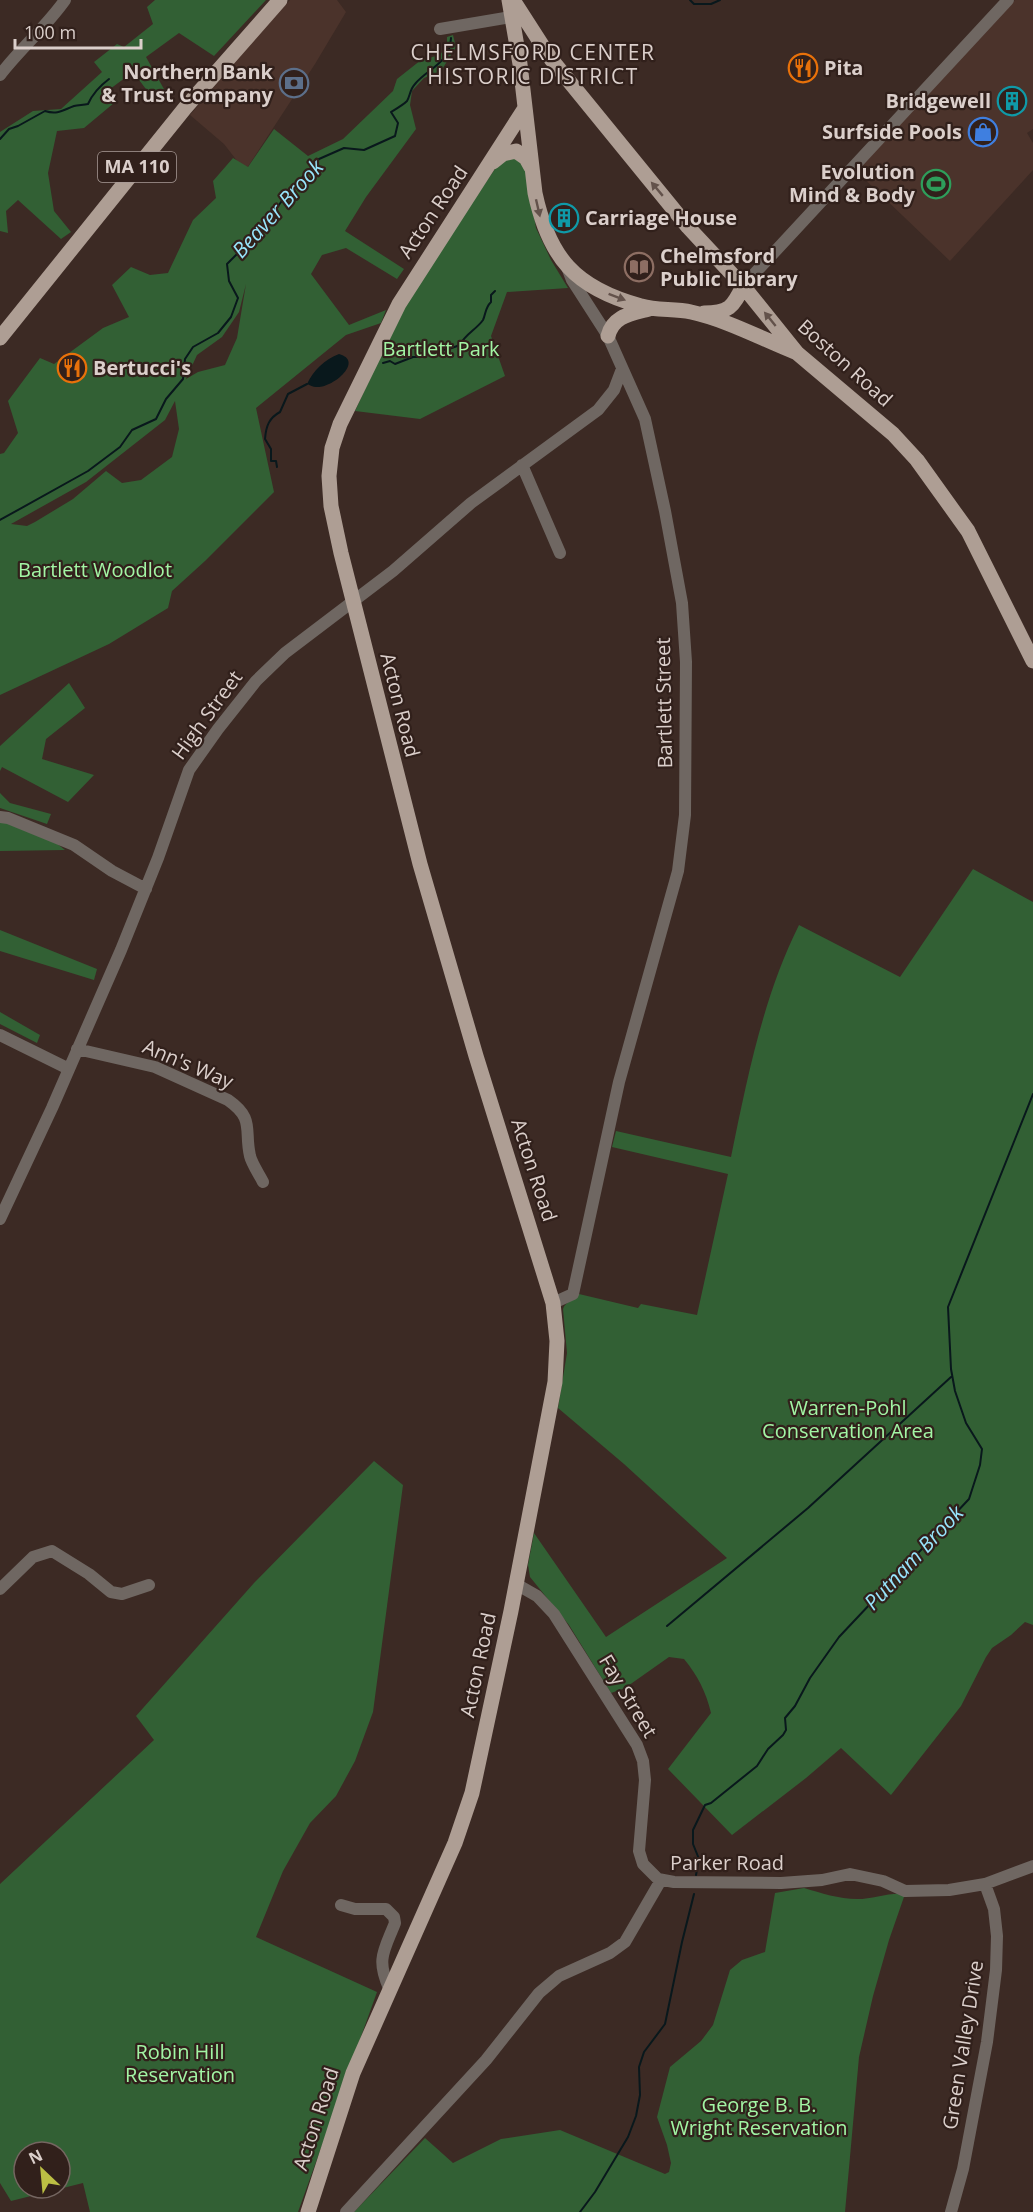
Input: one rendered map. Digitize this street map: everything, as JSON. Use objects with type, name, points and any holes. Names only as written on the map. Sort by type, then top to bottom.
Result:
[{"type":"main road","name":"MA 110","points":[[0,338],[185,108],[280,0]]},
{"type":"main road","name":"Bartlett Street","points":[[511,0],[511,17],[520,64],[537,203],[546,235],[567,267]]},
{"type":"main road","name":"Boston Road","points":[[511,0],[551,59],[688,227],[742,286],[797,353],[893,434],[917,460],[968,531],[1033,662]]},
{"type":"main road","points":[[520,64],[530,53],[543,54],[551,59]]},
{"type":"main road","name":"Acton Road","points":[[308,2212],[353,2073],[446,1864],[466,1810],[490,1714],[555,1382],[557,1341],[553,1303],[476,1056],[420,864],[353,600],[331,506],[329,476],[332,448],[340,424],[399,304],[525,108]]},
{"type":"main road","name":"Acton Road","points":[[491,163],[503,154],[516,152],[526,158],[533,171]]},
{"type":"main road","points":[[722,266],[732,285],[731,307]]},
{"type":"main road","points":[[567,267],[602,291],[641,306],[653,308],[716,313],[731,307],[742,286]]},
{"type":"main road","points":[[608,336],[611,326],[618,319],[653,308]]},
{"type":"main road","points":[[692,312],[733,325],[797,353]]},
{"type":"street","points":[[0,75],[65,0]]},
{"type":"street","points":[[742,286],[1008,0]]},
{"type":"street","points":[[440,29],[511,17]]},
{"type":"street","name":"Bartlett Street","points":[[553,1303],[573,1294],[619,1082],[678,871],[685,815],[686,662],[682,603],[663,501],[645,419],[608,336],[572,280],[567,267]]},
{"type":"street","name":"High Street","points":[[0,1219],[69,1069],[146,889],[189,770],[208,744],[256,681],[285,653],[393,571],[471,503],[598,410],[614,390],[622,369]]},
{"type":"street","points":[[522,465],[560,553]]},
{"type":"street","points":[[0,817],[8,818],[74,845],[146,889]]},
{"type":"street","points":[[0,1035],[69,1069]]},
{"type":"street","name":"Ann's Way","points":[[77,1049],[155,1067],[228,1100],[238,1107],[247,1120],[250,1156],[263,1182]]},
{"type":"street","points":[[0,1590],[33,1557],[52,1551],[89,1574],[111,1592],[122,1594],[149,1585]]},
{"type":"street","name":"Fay Street","points":[[516,1584],[537,1596],[554,1614],[637,1745],[643,1761],[645,1780],[639,1851],[647,1869],[655,1878],[662,1880]]},
{"type":"street","name":"Parker Road","points":[[346,2212],[486,2060],[539,1993],[559,1976],[610,1953],[625,1942],[662,1880],[781,1883],[828,1879],[850,1874],[883,1881],[905,1891],[949,1890],[986,1884],[1033,1866]]},
{"type":"street","name":"Green Valley Drive","points":[[954,2211],[987,2042],[996,1970],[997,1936],[994,1909],[986,1884]]},
{"type":"street","points":[[341,1905],[355,1909],[386,1909],[394,1917],[395,1923],[381,1958],[382,1972],[389,1988]]},
{"type":"shaded area","points":[[290,0],[337,0],[346,12],[245,171],[224,144],[190,115]]},
{"type":"shaded area","points":[[1015,0],[1033,0],[1033,129],[1027,133],[1033,143],[1033,170],[950,261],[856,171]]},
{"type":"shaded area","points":[[339,354],[349,362],[343,374],[330,384],[323,386],[315,387],[307,384],[320,366]]},
{"type":"green space","points":[[155,0],[266,0],[214,56],[179,33],[146,57],[169,98],[155,101],[133,72],[110,89],[114,103],[84,128],[57,131],[48,173],[54,211],[71,232],[61,239],[18,200],[6,211],[8,233],[0,231],[0,132],[33,111],[61,109],[102,72],[94,62],[117,44],[124,47],[153,24],[147,7]]},
{"type":"green space","name":"Bartlett Woodlot","points":[[453,35],[456,47],[441,71],[424,78],[412,91],[410,105],[416,129],[366,197],[345,231],[404,269],[397,279],[346,248],[322,255],[311,274],[349,325],[386,310],[381,323],[346,335],[256,408],[274,492],[172,591],[168,608],[109,644],[0,695],[0,454],[4,453],[18,433],[8,401],[40,358],[54,364],[103,328],[129,317],[112,285],[131,267],[150,275],[168,273],[193,220],[216,198],[213,181],[233,158],[248,167],[274,129],[308,156],[343,139],[393,91],[397,79],[421,60],[440,55],[447,45],[447,37]],"holes":[[[246,284],[237,338],[225,365],[198,372],[186,379],[197,355],[222,337],[239,312]],[[175,401],[179,429],[172,457],[141,480],[122,483],[106,471],[73,499],[35,522],[27,526],[11,524],[86,482],[165,420]]]},
{"type":"green space","name":"Bartlett Park","points":[[515,156],[526,170],[536,228],[551,260],[568,288],[507,292],[491,336],[505,376],[420,419],[355,411],[396,322],[433,260],[501,160]]},
{"type":"green space","points":[[69,683],[85,708],[46,739],[42,759],[94,775],[68,802],[2,767],[0,771],[0,746]]},
{"type":"green space","points":[[0,793],[10,803],[51,814],[47,824],[0,808]]},
{"type":"green space","points":[[0,817],[45,834],[65,850],[0,851]]},
{"type":"green space","name":"Warren-Pohl Conservation Area","points":[[973,869],[1033,902],[1033,1625],[1025,1622],[992,1648],[961,1706],[891,1795],[841,1748],[732,1835],[668,1769],[711,1713],[701,1684],[689,1665],[684,1659],[669,1657],[625,1688],[611,1693],[569,1625],[530,1577],[528,1565],[534,1533],[606,1637],[727,1558],[624,1464],[558,1408],[567,1353],[563,1309],[579,1294],[638,1308],[641,1304],[697,1315],[728,1174],[612,1147],[616,1131],[731,1157],[757,1039],[775,981],[799,925],[900,977]]},
{"type":"green space","points":[[0,930],[97,969],[94,980],[0,951]]},
{"type":"green space","points":[[0,1012],[40,1035],[37,1043],[0,1024]]},
{"type":"green space","name":"Robin Hill Reservation","points":[[374,1461],[403,1485],[373,1712],[355,1761],[336,1796],[310,1823],[283,1871],[256,1937],[377,1992],[298,2212],[90,2212],[83,2183],[72,2186],[72,2140],[12,2140],[12,2200],[15,2200],[11,2201],[0,2183],[0,1884],[154,1740],[136,1716],[254,1583]]},
{"type":"green space","name":"George B. B. Wright Reservation","points":[[804,1888],[850,1899],[905,1894],[873,1996],[859,2057],[845,2212],[354,2212],[425,2138],[453,2163],[501,2139],[560,2130],[665,2174],[669,2172],[671,2163],[657,2117],[670,2067],[701,2041],[713,2025],[730,1970],[742,1960],[765,1952],[775,1893]]},
{"type":"waterway","name":"Beaver Brook","points":[[690,0],[694,4],[711,4],[720,0]]},
{"type":"waterway","name":"Beaver Brook","points":[[0,520],[88,471],[120,447],[132,430],[156,419],[166,399],[183,379],[185,359],[193,347],[218,333],[231,317],[238,298],[229,281],[227,264],[259,232],[287,194],[319,159],[344,148],[364,150],[395,136],[398,123],[391,112],[407,101],[412,88],[420,78],[443,60],[450,47],[451,38]]},
{"type":"waterway","points":[[0,139],[9,129],[45,111],[57,112],[88,104],[97,90],[109,79]]},
{"type":"waterway","points":[[383,363],[390,361],[395,364],[413,357],[423,357],[436,348],[446,350],[460,345],[483,320],[491,302],[491,295],[495,291]]},
{"type":"waterway","points":[[277,467],[276,461],[271,461],[271,449],[265,439],[267,426],[280,412],[288,394],[307,384]]},
{"type":"waterway","name":"Putnam Brook","points":[[696,1875],[699,1859],[693,1844],[693,1830],[705,1805],[711,1803],[757,1766],[768,1749],[783,1735],[786,1730],[785,1718],[839,1637],[969,1499],[980,1465],[982,1449],[966,1423],[955,1391],[951,1369],[948,1307],[1033,1094]]},
{"type":"waterway","points":[[667,1626],[808,1508],[951,1377]]},
{"type":"waterway","name":"Putnam Brook","points":[[580,2212],[595,2192],[628,2137],[636,2116],[640,2095],[639,2067],[644,2052],[665,2024],[694,1894]]},
{"type":"place","name":"Pita","points":[[803,68]]},
{"type":"place","name":"Northern Bank & Trust Company","points":[[294,83]]},
{"type":"place","name":"Bridgewell","points":[[1012,101]]},
{"type":"place","name":"Surfside Pools","points":[[983,132]]},
{"type":"place","name":"Evolution Mind & Body","points":[[936,184]]},
{"type":"place","name":"Carriage House","points":[[564,218]]},
{"type":"place","name":"Chelmsford Public Library","points":[[639,267]]},
{"type":"place","name":"Bertucci's","points":[[72,368]]},
{"type":"district","name":"CHELMSFORD CENTER HISTORIC DISTRICT","points":[[533,65]]}]
